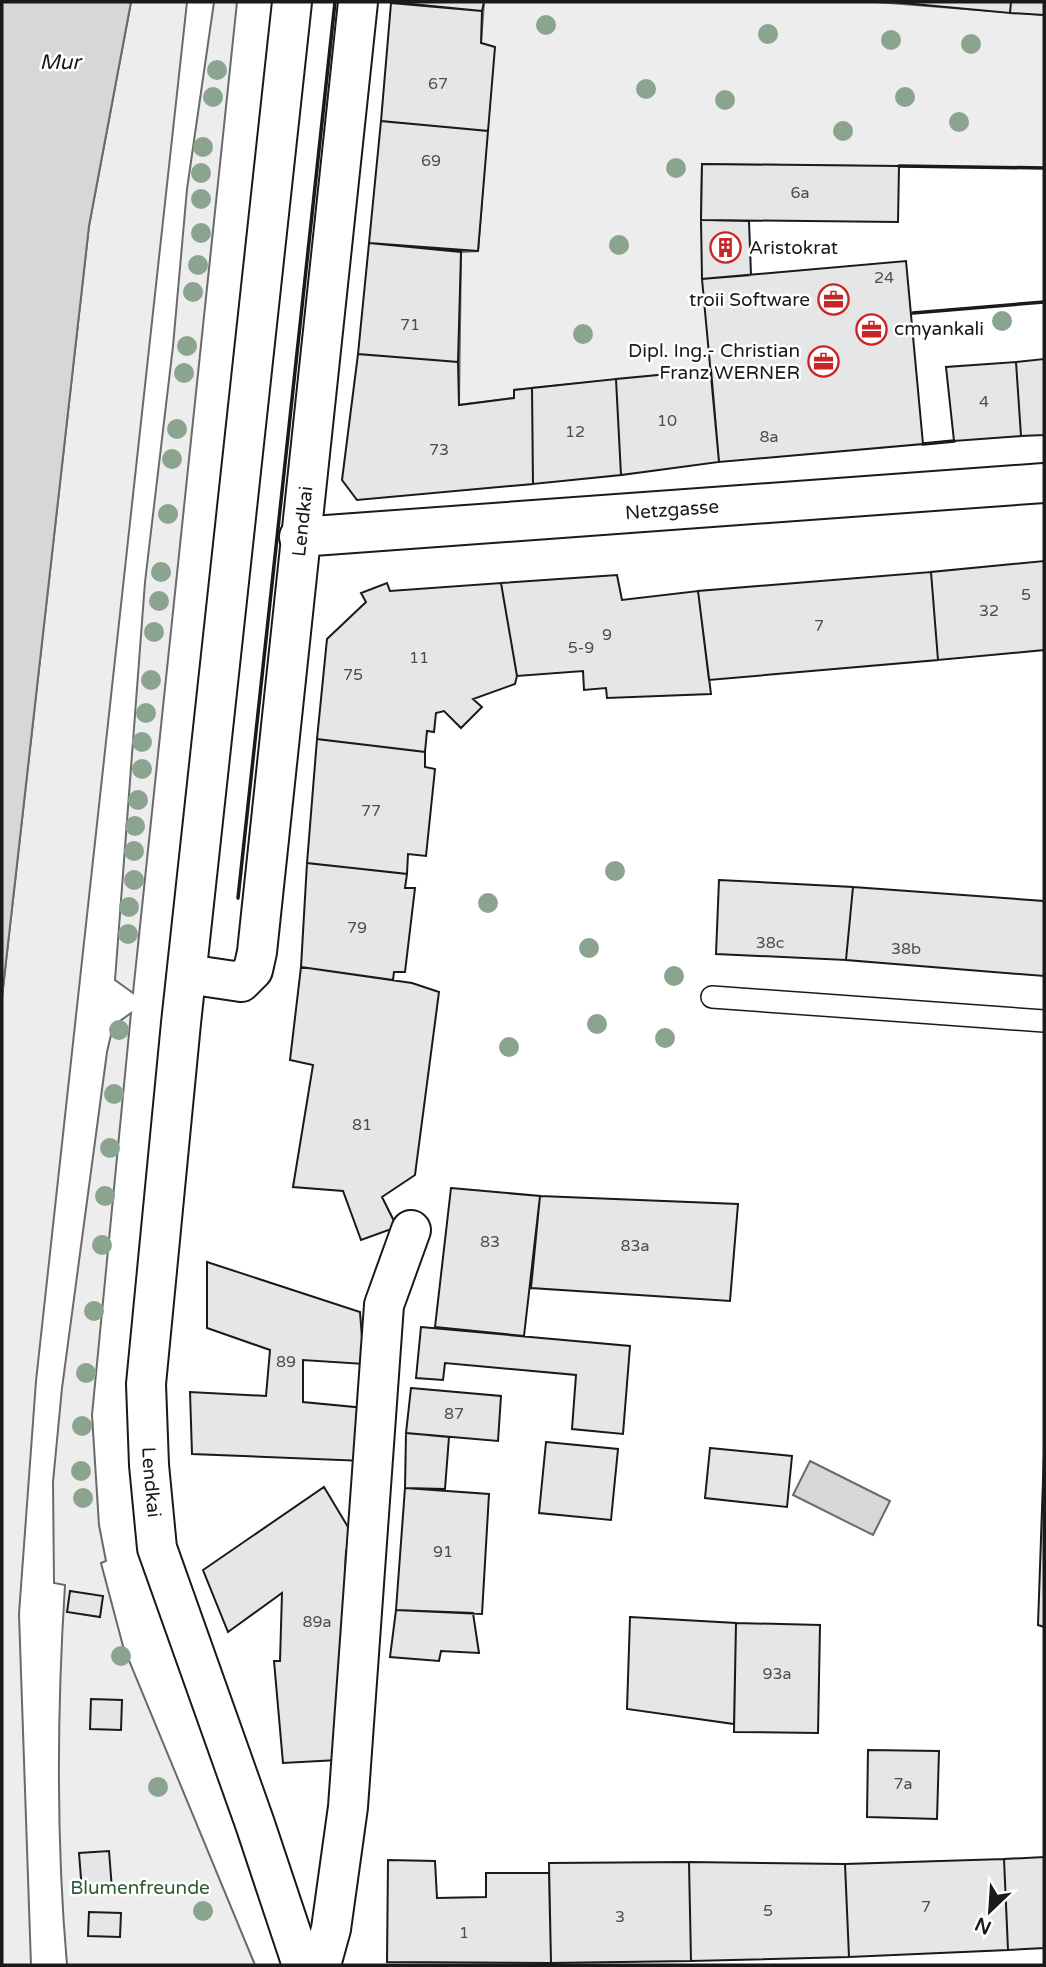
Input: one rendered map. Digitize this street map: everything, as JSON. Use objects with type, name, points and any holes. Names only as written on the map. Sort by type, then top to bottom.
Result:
[{"type":"street","name":"Lendkai","points":[[292,2],[187,974],[146,1384],[149,1465],[157,1548],[256,1824],[302,1965]]},
{"type":"street","name":"Lendkai","points":[[187,974],[241,982],[253,970],[358,2]]},
{"type":"street","name":"Netzgasse","points":[[299,537],[1044,483]]},
{"type":"street","points":[[321,1965],[331,1929],[348,1807],[384,1305],[411,1230]]},
{"type":"lane","points":[[712,997],[1044,1021]]},
{"type":"green space","points":[[131,2],[187,2],[36,1381],[19,1614],[31,1965],[2,1965],[2,997],[89,226]]},
{"type":"green space","points":[[214,2],[237,2],[133,993],[115,980],[145,582],[173,346],[187,189]]},
{"type":"green space","points":[[484,2],[876,2],[1044,15],[1044,168],[702,164],[701,220],[711,370],[514,390],[514,398],[459,405],[461,252],[478,251],[494,47],[481,43]]},
{"type":"green space","name":"Blumenfreunde","points":[[131,1013],[92,1415],[99,1525],[106,1561],[101,1563],[123,1646],[255,1965],[67,1965],[59,1775],[65,1585],[54,1583],[53,1482],[62,1388],[107,1052],[113,1026]]},
{"type":"water","name":"Mur","points":[[2,2],[131,2],[89,226],[2,997]]},
{"type":"water","points":[[810,1461],[890,1501],[873,1535],[793,1495]]},
{"type":"building","points":[[391,2],[484,2],[482,11]]},
{"type":"building","points":[[892,2],[1011,2],[1010,13]]},
{"type":"building","points":[[1011,2],[1044,2],[1044,15],[1010,13]]},
{"type":"building","points":[[391,3],[482,11],[481,43],[495,47],[488,131],[381,121]]},
{"type":"building","points":[[381,121],[488,131],[478,251],[369,243]]},
{"type":"building","points":[[702,164],[899,166],[898,222],[701,220]]},
{"type":"building","name":"Aristokrat","points":[[701,220],[749,221],[751,275],[702,279]]},
{"type":"building","points":[[369,243],[461,252],[458,362],[358,354]]},
{"type":"building","points":[[906,261],[923,444],[719,462],[702,279]]},
{"type":"building","points":[[358,354],[458,362],[459,405],[514,398],[514,390],[532,388],[533,484],[357,500],[342,480]]},
{"type":"building","points":[[1044,359],[1044,435],[1021,436],[1016,362]]},
{"type":"building","points":[[1016,362],[1021,436],[954,441],[946,367]]},
{"type":"building","points":[[711,370],[719,462],[621,475],[616,379]]},
{"type":"building","points":[[616,379],[621,475],[533,484],[532,388]]},
{"type":"building","points":[[1044,561],[1044,650],[938,660],[931,572]]},
{"type":"building","points":[[931,572],[938,660],[709,680],[698,591]]},
{"type":"building","points":[[617,575],[622,600],[698,591],[711,694],[607,698],[606,688],[584,690],[583,671],[517,676],[501,583]]},
{"type":"building","points":[[387,583],[390,591],[501,583],[517,676],[515,684],[473,699],[482,707],[461,728],[444,711],[436,713],[434,732],[427,731],[425,752],[317,739],[327,639],[366,602],[361,593]]},
{"type":"building","points":[[317,739],[425,752],[425,767],[435,769],[426,856],[408,854],[407,874],[307,863]]},
{"type":"building","points":[[307,863],[407,874],[405,888],[415,888],[405,972],[394,972],[393,980],[301,967]]},
{"type":"building","points":[[719,880],[853,887],[846,960],[716,954]]},
{"type":"building","points":[[853,887],[1044,901],[1044,976],[846,960]]},
{"type":"building","points":[[301,967],[412,983],[439,992],[415,1175],[382,1197],[397,1227],[361,1240],[343,1191],[293,1187],[313,1065],[290,1060]]},
{"type":"building","points":[[451,1188],[540,1196],[524,1336],[435,1327]]},
{"type":"building","points":[[540,1196],[738,1204],[730,1301],[531,1288]]},
{"type":"building","points":[[207,1262],[360,1312],[364,1364],[303,1360],[303,1402],[365,1408],[364,1461],[192,1454],[190,1392],[266,1396],[270,1350],[207,1328]]},
{"type":"building","points":[[421,1327],[630,1346],[623,1434],[572,1429],[576,1375],[445,1363],[443,1380],[416,1378]]},
{"type":"building","points":[[411,1388],[501,1396],[498,1441],[406,1433]]},
{"type":"building","points":[[406,1433],[449,1437],[445,1489],[405,1488]]},
{"type":"building","points":[[546,1442],[618,1449],[611,1520],[539,1513]]},
{"type":"building","points":[[710,1448],[792,1456],[787,1507],[705,1498]]},
{"type":"building","points":[[1044,1452],[1044,1627],[1038,1625]]},
{"type":"building","points":[[324,1487],[357,1542],[346,1551],[338,1760],[283,1763],[274,1661],[280,1661],[282,1593],[228,1632],[203,1570]]},
{"type":"building","points":[[405,1488],[489,1494],[482,1614],[396,1610]]},
{"type":"building","points":[[70,1591],[103,1596],[100,1617],[67,1612]]},
{"type":"building","points":[[396,1610],[473,1613],[479,1653],[441,1651],[439,1661],[390,1657]]},
{"type":"building","points":[[630,1617],[736,1623],[734,1724],[627,1709]]},
{"type":"building","points":[[736,1623],[820,1625],[818,1733],[734,1732]]},
{"type":"building","points":[[91,1699],[122,1700],[121,1730],[90,1729]]},
{"type":"building","points":[[868,1750],[939,1751],[937,1819],[867,1817]]},
{"type":"building","points":[[109,1851],[112,1889],[82,1891],[79,1853]]},
{"type":"building","points":[[1044,1857],[1044,1948],[1008,1950],[1004,1859]]},
{"type":"building","points":[[1004,1859],[1008,1950],[849,1957],[845,1864]]},
{"type":"building","points":[[388,1860],[435,1861],[437,1898],[486,1897],[486,1873],[549,1873],[551,1963],[387,1962]]},
{"type":"building","points":[[689,1862],[845,1864],[849,1957],[691,1961]]},
{"type":"building","points":[[689,1862],[691,1961],[551,1963],[549,1863]]},
{"type":"building","points":[[89,1912],[121,1913],[120,1937],[88,1936]]},
{"type":"wall","points":[[238,898],[335,2]]},
{"type":"wall","points":[[899,166],[1044,168]]},
{"type":"wall","points":[[913,313],[1044,302]]},
{"type":"wall","points":[[923,444],[954,441]]},
{"type":"place","name":"Aristokrat","points":[[726,248]]},
{"type":"place","name":"troii Software","points":[[833,300]]},
{"type":"place","name":"cmyankali","points":[[871,329]]},
{"type":"place","name":"Dipl. Ing.- Christian Franz WERNER","points":[[823,362]]}]
